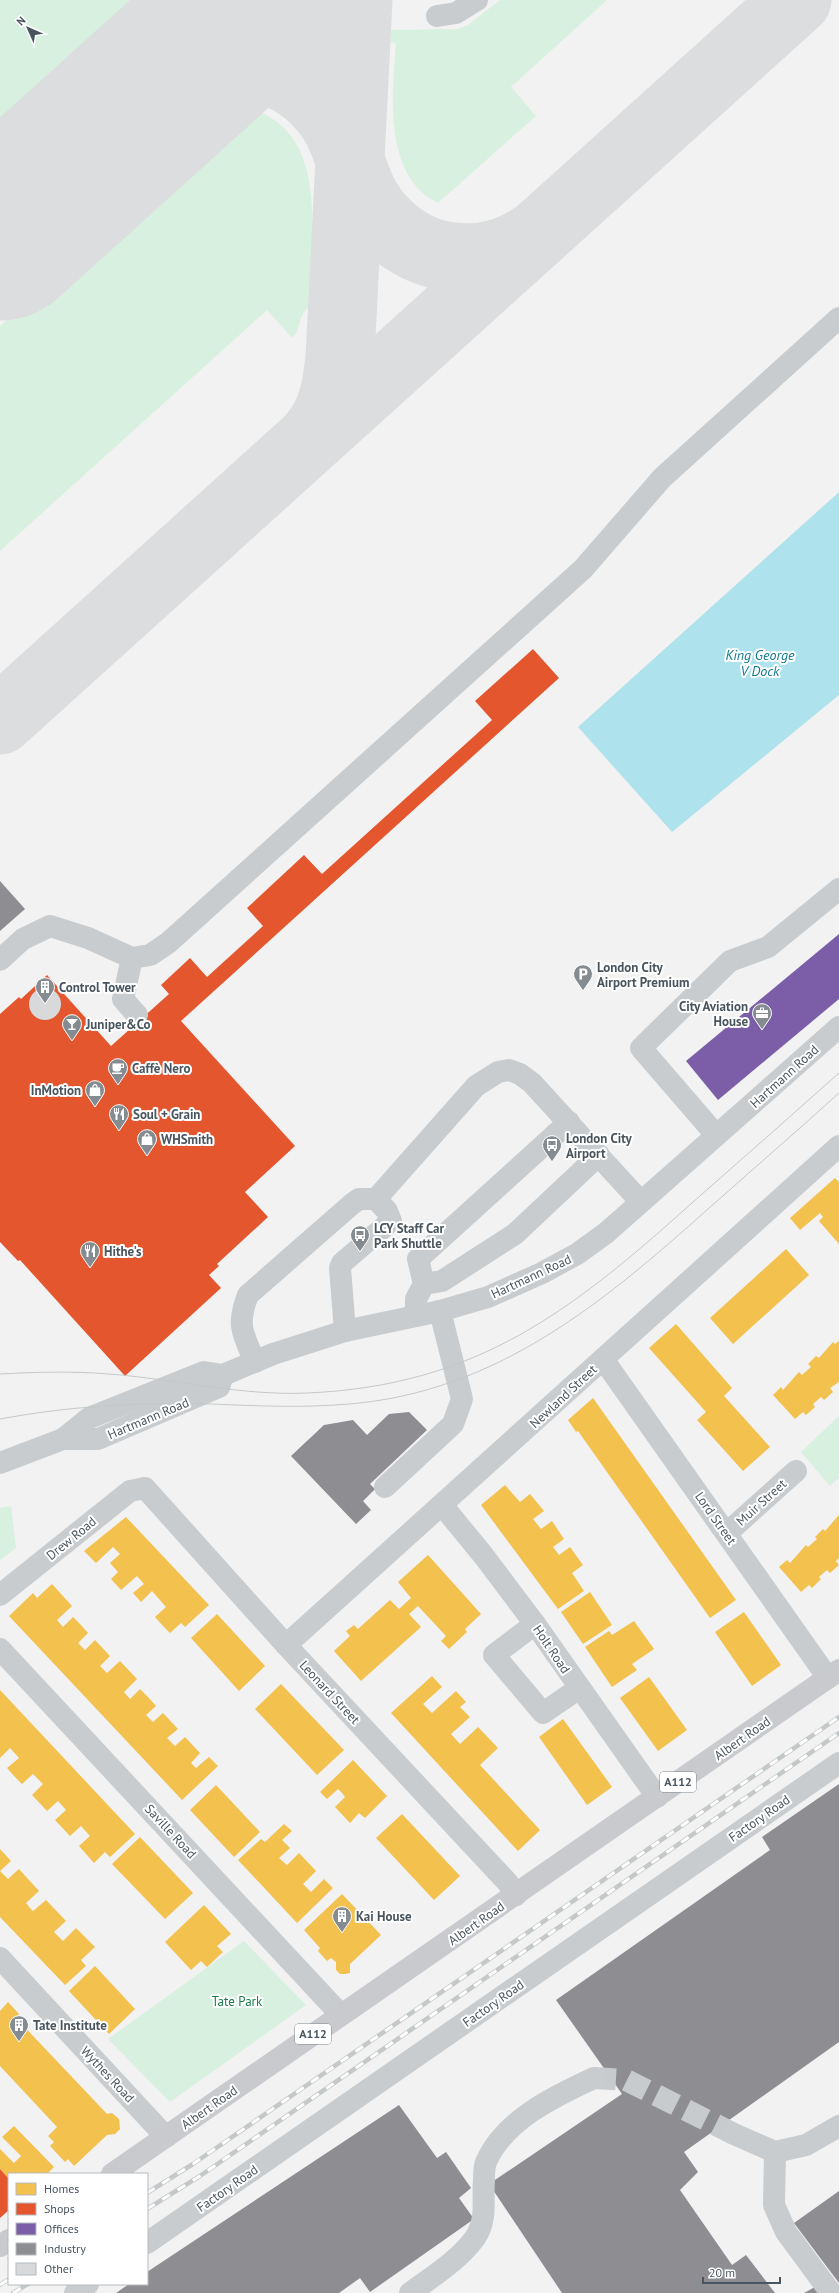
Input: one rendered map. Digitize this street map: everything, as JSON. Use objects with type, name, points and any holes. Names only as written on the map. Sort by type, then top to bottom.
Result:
[{"type":"main road","name":"Albert Road","points":[[113,2173],[833,1674]]},
{"type":"street","points":[[437,16],[456,12],[478,0]]},
{"type":"street","points":[[0,960],[23,939],[50,926],[88,938],[132,958],[150,954],[183,930],[549,600],[601,550],[662,478],[839,318]]},
{"type":"street","points":[[716,1136],[641,1048],[730,961],[768,947],[839,889]]},
{"type":"street","points":[[132,958],[123,999],[137,1015]]},
{"type":"street","name":"Hartmann Road","points":[[0,1464],[63,1440],[89,1418],[204,1372],[223,1375],[254,1362],[345,1331],[440,1310],[488,1297],[542,1273],[577,1254],[641,1202],[839,1027]]},
{"type":"street","points":[[376,1199],[476,1086],[498,1072],[509,1070],[520,1074],[569,1122],[641,1202]]},
{"type":"street","points":[[416,1315],[416,1299],[424,1284],[418,1260],[569,1122]]},
{"type":"street","name":"Newland Street","points":[[286,1645],[838,1148]]},
{"type":"street","points":[[424,1284],[442,1281],[515,1234],[599,1155]]},
{"type":"street","points":[[254,1362],[241,1323],[240,1315],[248,1295],[352,1204],[359,1199],[376,1199],[388,1211],[390,1221],[342,1264],[340,1268],[345,1331]]},
{"type":"street","points":[[385,1487],[453,1424],[462,1399],[440,1310]]},
{"type":"street","name":"Lord Street","points":[[603,1358],[726,1533],[833,1674]]},
{"type":"street","name":"Muir Street","points":[[726,1533],[796,1471]]},
{"type":"street","name":"Drew Road","points":[[0,1595],[130,1491],[144,1488]]},
{"type":"street","name":"Leonard Street","points":[[144,1488],[286,1645],[508,1883],[516,1895]]},
{"type":"street","name":"Holt Road","points":[[442,1505],[483,1555],[535,1624],[578,1689],[657,1797]]},
{"type":"street","points":[[535,1624],[494,1655],[543,1713],[578,1689]]},
{"type":"street","name":"Saville Road","points":[[0,1648],[341,2015]]},
{"type":"street","name":"Factory Road","points":[[148,2242],[839,1762]]},
{"type":"street","name":"Wythes Road","points":[[0,1958],[166,2137]]},
{"type":"street","points":[[410,2293],[456,2259],[475,2237],[485,2214],[483,2188],[485,2162],[508,2130],[535,2108],[594,2078]]},
{"type":"street","points":[[734,2134],[775,2152],[806,2145],[839,2126]]},
{"type":"street","points":[[775,2152],[774,2205],[786,2232],[831,2293]]},
{"type":"street","points":[[75,2293],[87,2285]]},
{"type":"green space","points":[[0,0],[154,0],[0,139]]},
{"type":"green space","points":[[500,0],[607,0],[511,87],[536,116],[438,203],[420,191],[408,174],[399,154],[393,109],[396,43],[391,42],[391,30],[457,29],[468,25]]},
{"type":"green space","points":[[243,105],[260,112],[281,125],[298,146],[306,167],[312,214],[311,264],[308,308],[303,315],[295,335],[292,338],[267,310],[0,551],[0,326]]},
{"type":"green space","points":[[839,1416],[839,1478],[830,1486],[801,1452]]},
{"type":"green space","points":[[11,1506],[16,1548],[0,1560],[0,1508]]},
{"type":"green space","name":"Tate Park","points":[[244,1941],[306,2005],[170,2102],[108,2039]]},
{"type":"water","name":"King George V Dock","points":[[839,492],[839,695],[672,832],[578,727]]},
{"type":"building: Homes","points":[[835,1178],[839,1182],[839,1244],[819,1221],[823,1217],[820,1213],[800,1230],[790,1218]]},
{"type":"building: Homes","points":[[786,1249],[809,1275],[733,1344],[710,1318]]},
{"type":"building: Homes","points":[[676,1324],[732,1388],[724,1396],[770,1447],[743,1471],[697,1420],[706,1412],[649,1348]]},
{"type":"building: Homes","points":[[839,1341],[839,1382],[830,1388],[833,1392],[824,1400],[821,1397],[813,1404],[815,1407],[806,1415],[803,1412],[795,1419],[773,1395],[781,1387],[783,1390],[799,1372],[802,1375],[811,1367],[808,1364],[816,1356],[819,1358],[833,1342],[835,1344]]},
{"type":"building: Homes","points":[[593,1398],[736,1600],[710,1618],[578,1431],[576,1432],[568,1420]]},
{"type":"building: Homes","points":[[505,1485],[520,1502],[530,1494],[544,1511],[533,1519],[541,1529],[552,1521],[564,1539],[553,1547],[559,1555],[570,1547],[583,1565],[572,1573],[584,1591],[558,1609],[481,1505]]},
{"type":"building: Homes","points":[[839,1515],[839,1558],[836,1561],[839,1565],[830,1573],[827,1570],[819,1577],[821,1579],[812,1588],[809,1585],[801,1592],[779,1567],[787,1560],[790,1563],[806,1545],[808,1547],[817,1539],[815,1537],[823,1529],[825,1531]]},
{"type":"building: Homes","points":[[126,1517],[209,1605],[185,1627],[181,1623],[170,1633],[163,1626],[155,1617],[166,1607],[152,1591],[141,1602],[133,1593],[144,1584],[137,1576],[121,1590],[111,1579],[118,1572],[110,1563],[120,1554],[113,1547],[96,1563],[84,1551]]},
{"type":"building: Homes","points":[[428,1555],[481,1614],[465,1629],[467,1632],[449,1649],[441,1641],[446,1636],[418,1606],[409,1614],[421,1627],[361,1681],[334,1651],[350,1636],[346,1631],[354,1625],[358,1629],[390,1600],[399,1609],[411,1598],[398,1582]]},
{"type":"building: Homes","points":[[52,1584],[72,1606],[57,1620],[63,1627],[73,1617],[88,1633],[78,1643],[85,1650],[95,1640],[110,1656],[100,1666],[107,1673],[120,1661],[137,1679],[124,1692],[130,1699],[140,1689],[149,1698],[156,1706],[146,1715],[153,1722],[163,1713],[178,1729],[167,1738],[175,1746],[185,1737],[200,1753],[191,1763],[196,1768],[209,1757],[218,1766],[182,1800],[9,1616],[33,1593],[37,1598]]},
{"type":"building: Homes","points":[[590,1592],[612,1625],[583,1644],[561,1612]]},
{"type":"building: Homes","points":[[744,1612],[781,1665],[752,1686],[715,1632]]},
{"type":"building: Homes","points":[[217,1614],[265,1666],[239,1691],[191,1638]]},
{"type":"building: Homes","points":[[634,1621],[654,1649],[632,1664],[637,1670],[612,1687],[585,1647],[609,1631],[612,1635]]},
{"type":"building: Homes","points":[[432,1676],[442,1687],[423,1704],[432,1713],[456,1691],[466,1702],[460,1707],[470,1717],[451,1734],[460,1744],[478,1727],[498,1748],[480,1765],[540,1830],[518,1851],[391,1713]]},
{"type":"building: Homes","points":[[649,1677],[687,1730],[658,1751],[620,1698]]},
{"type":"building: Homes","points":[[281,1684],[344,1750],[317,1775],[255,1709]]},
{"type":"building: Homes","points":[[0,1690],[135,1834],[110,1857],[105,1852],[94,1863],[79,1846],[90,1836],[81,1826],[70,1836],[55,1820],[66,1810],[58,1801],[47,1811],[32,1795],[43,1784],[33,1774],[22,1784],[15,1777],[7,1768],[19,1758],[10,1748],[0,1758]]},
{"type":"building: Homes","points":[[563,1719],[612,1787],[587,1805],[539,1737]]},
{"type":"building: Homes","points":[[353,1760],[387,1796],[365,1818],[359,1813],[350,1823],[335,1807],[345,1797],[342,1793],[338,1789],[327,1799],[320,1792]]},
{"type":"building: Homes","points":[[216,1785],[260,1832],[234,1857],[190,1810]]},
{"type":"building: Homes","points":[[402,1814],[460,1876],[434,1900],[376,1838]]},
{"type":"building: Homes","points":[[284,1824],[292,1831],[282,1840],[290,1848],[279,1858],[287,1865],[299,1853],[316,1871],[303,1884],[311,1892],[324,1879],[333,1888],[297,1923],[238,1860],[261,1839],[265,1842]]},
{"type":"building: Homes","points":[[140,1837],[193,1893],[165,1919],[112,1864]]},
{"type":"building: Homes","points":[[0,1849],[11,1861],[0,1871]]},
{"type":"building: Homes","points":[[19,1869],[39,1891],[26,1903],[30,1908],[33,1911],[46,1900],[66,1921],[54,1932],[63,1941],[76,1928],[95,1947],[81,1960],[86,1966],[65,1985],[0,1917],[0,1871],[8,1879]]},
{"type":"building: Homes","name":"Kai House","points":[[342,1894],[381,1935],[350,1964],[350,1973],[345,1974],[340,1974],[336,1970],[336,1962],[331,1958],[327,1961],[318,1951],[320,1948],[304,1930]]},
{"type":"building: Homes","points":[[204,1905],[231,1934],[217,1946],[223,1952],[207,1967],[201,1961],[191,1970],[165,1942]]},
{"type":"building: Homes","points":[[95,1966],[135,2009],[109,2034],[69,1991]]},
{"type":"building: Homes","name":"Tate Institute","points":[[8,2002],[19,2014],[16,2018],[107,2114],[112,2113],[119,2119],[120,2129],[115,2134],[107,2135],[74,2166],[68,2159],[65,2162],[50,2146],[54,2142],[48,2136],[57,2127],[0,2066],[0,2011]]},
{"type":"building: Homes","points":[[14,2126],[54,2167],[48,2173],[8,2173],[8,2178],[0,2169],[0,2149],[14,2163],[21,2156],[2,2137]]},
{"type":"building: Shops","points":[[533,649],[559,678],[181,1021],[295,1146],[245,1192],[268,1217],[217,1264],[219,1266],[209,1275],[221,1288],[125,1376],[20,1260],[18,1261],[0,1242],[0,1014],[19,997],[21,999],[47,975],[111,1046],[169,994],[161,985],[190,958],[207,977],[263,926],[247,908],[304,855],[322,874],[492,720],[475,701]]},
{"type":"building: Shops","points":[[0,2169],[8,2178],[8,2211],[0,2218]]},
{"type":"building: Offices","name":"City Aviation House","points":[[839,934],[839,999],[718,1100],[686,1061]]},
{"type":"building: Industry","points":[[0,881],[25,909],[0,931]]},
{"type":"building: Industry","points":[[409,1412],[427,1430],[370,1484],[375,1489],[363,1501],[371,1510],[356,1524],[291,1456],[324,1425],[353,1420],[367,1435],[389,1414]]},
{"type":"building: Industry","points":[[839,1784],[839,2042],[684,2152],[698,2172],[680,2190],[732,2265],[746,2255],[775,2293],[562,2293],[489,2184],[622,2094],[556,2000],[770,1850],[762,1837]]},
{"type":"building: Industry","points":[[399,2105],[437,2158],[446,2152],[471,2188],[459,2198],[474,2219],[370,2292],[360,2278],[339,2293],[116,2293],[128,2285],[148,2285],[148,2271]]},
{"type":"building: Industry","points":[[839,2191],[839,2283],[794,2223]]},
{"type":"building: Industry","points":[[815,2287],[819,2293],[804,2293]]},
{"type":"building: Other","name":"Control Tower","points":[[42,988],[48,988],[57,992],[61,1004],[57,1016],[48,1020],[42,1020],[33,1016],[29,1007],[29,1001],[33,992]]},
{"type":"taxiway","points":[[313,436],[330,409],[340,357],[358,0]]},
{"type":"taxiway","points":[[0,720],[797,0]]},
{"type":"taxiway","points":[[158,91],[191,74],[215,67],[235,65],[254,67],[273,72],[290,80],[307,92],[321,105],[333,121],[343,140],[361,190],[373,210],[392,230],[414,246],[440,255],[474,258],[505,252],[533,237]]},
{"type":"runway","points":[[0,234],[259,0]]},
{"type":"tunnel","points":[[594,2078],[626,2080],[734,2134]]},
{"type":"tram line","points":[[0,1374],[54,1372],[95,1373],[134,1376],[233,1390],[307,1393],[367,1387],[422,1375],[472,1358],[519,1335],[563,1308],[606,1276],[649,1241],[839,1073]]},
{"type":"tram line","points":[[0,1419],[79,1408],[132,1404],[212,1404],[263,1406],[349,1404],[402,1396],[452,1382],[500,1362],[544,1337],[587,1309],[668,1244],[839,1093]]},
{"type":"railway","points":[[148,2192],[193,2164],[839,1717]]},
{"type":"railway","points":[[148,2208],[200,2176],[839,1733]]},
{"type":"railway","points":[[0,2285],[8,2280]]},
{"type":"railway","points":[[13,2293],[26,2285]]},
{"type":"place","name":"London City Airport Premium","points":[[583,991]]},
{"type":"place","name":"Control Tower","points":[[45,1004]]},
{"type":"place","name":"City Aviation House","points":[[762,1030]]},
{"type":"place","name":"Juniper&Co","points":[[72,1041]]},
{"type":"place","name":"Caffè Nero","points":[[118,1085]]},
{"type":"place","name":"InMotion","points":[[95,1107]]},
{"type":"place","name":"Soul + Grain","points":[[119,1131]]},
{"type":"place","name":"WHSmith","points":[[147,1156]]},
{"type":"place","name":"London City Airport","points":[[552,1162]]},
{"type":"place","name":"LCY Staff Car Park Shuttle","points":[[360,1252]]},
{"type":"place","name":"Hithe's","points":[[90,1268]]},
{"type":"place","name":"Kai House","points":[[342,1933]]},
{"type":"place","name":"Tate Institute","points":[[19,2042]]}]
